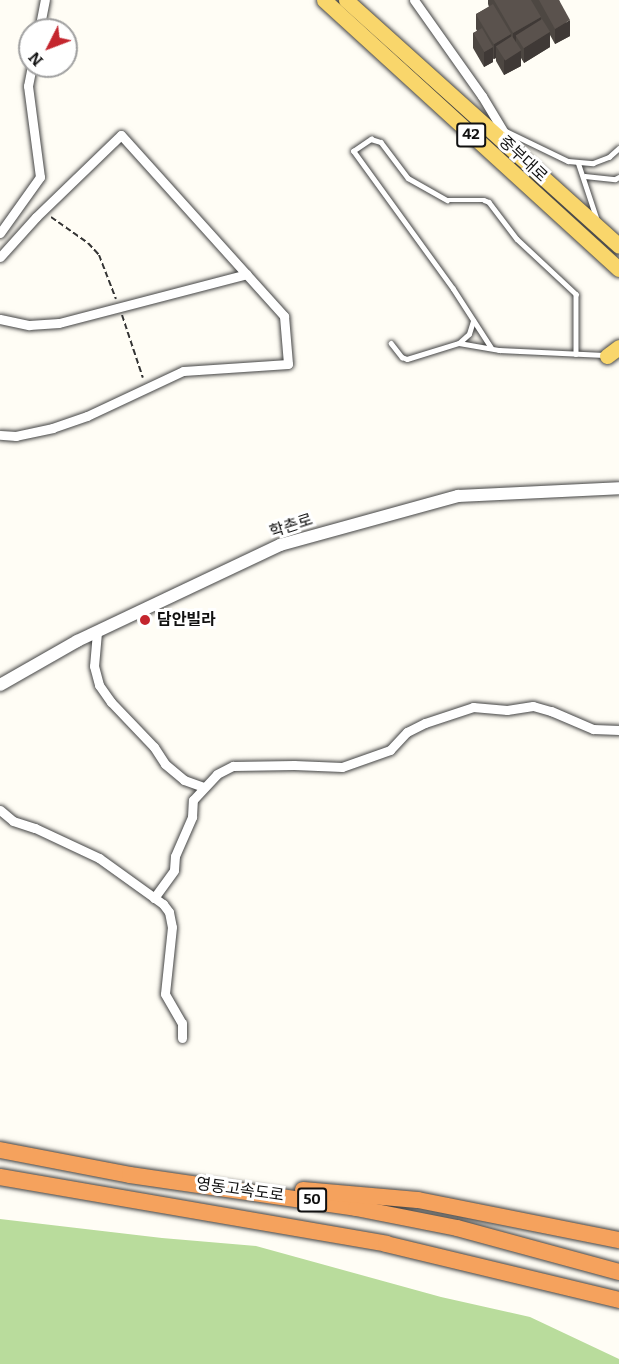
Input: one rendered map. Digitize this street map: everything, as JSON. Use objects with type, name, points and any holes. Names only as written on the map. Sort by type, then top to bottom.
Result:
[{"type":"highway","name":"영동고속도로","points":[[0,1150],[130,1175],[356,1208],[457,1228],[619,1272]]},
{"type":"highway","name":"영동고속도로","points":[[0,1177],[386,1244],[619,1300]]},
{"type":"highway","points":[[224,1187],[387,1195],[446,1204],[619,1240]]},
{"type":"main road","name":"중부대로","points":[[324,0],[619,270]]},
{"type":"main road","name":"중부대로","points":[[346,0],[619,246]]},
{"type":"street","points":[[41,18],[45,0]]},
{"type":"street","points":[[414,0],[503,130],[516,154]]},
{"type":"street","points":[[0,233],[40,177],[28,86],[30,78]]},
{"type":"street","points":[[0,257],[39,214],[122,135],[284,315],[288,364],[183,371],[87,416],[53,428],[16,436],[0,435]]},
{"type":"street","points":[[22,205],[39,214]]},
{"type":"street","points":[[0,319],[29,325],[59,323],[247,274]]},
{"type":"street","name":"학촌로","points":[[0,685],[96,632],[280,545],[458,496],[619,488]]},
{"type":"street","points":[[96,632],[94,666],[99,685],[154,747],[165,764],[184,780],[203,787]]},
{"type":"street","points":[[154,898],[174,870],[175,856],[192,817],[193,800],[217,774],[233,766],[342,767],[390,750],[407,732],[425,723],[473,707],[507,710],[533,706],[593,729],[619,730]]},
{"type":"street","points":[[0,810],[12,821],[35,828],[99,858],[132,880],[169,912],[171,935],[165,994],[182,1023],[182,1038]]},
{"type":"lane","points":[[503,130],[568,161],[593,163],[609,157],[619,148]]},
{"type":"lane","points":[[491,348],[353,151],[371,139],[381,141],[408,178],[447,200],[489,202],[517,239],[576,294],[576,354]]},
{"type":"lane","points":[[578,162],[585,176],[600,228]]},
{"type":"lane","points":[[585,176],[615,179],[619,177]]},
{"type":"lane","points":[[392,343],[402,357],[407,359],[459,343],[469,334],[473,321]]},
{"type":"lane","points":[[459,343],[491,348],[576,354],[615,353]]},
{"type":"path","points":[[39,214],[88,243],[99,255],[146,387]]},
{"type":"green space","points":[[0,1219],[162,1238],[256,1246],[441,1297],[530,1317],[619,1359],[619,1364],[0,1364]]},
{"type":"building","points":[[494,0],[531,0],[541,17],[513,33]]},
{"type":"building","points":[[539,0],[559,0],[570,20],[555,29]]},
{"type":"building","points":[[493,4],[511,34],[494,44],[476,14]]},
{"type":"building","points":[[542,19],[550,32],[524,48],[516,35]]},
{"type":"building","points":[[482,28],[493,47],[484,52],[473,33]]},
{"type":"building","points":[[512,36],[521,50],[505,61],[496,46]]},
{"type":"place","name":"담안빌라","points":[[145,620]]}]
